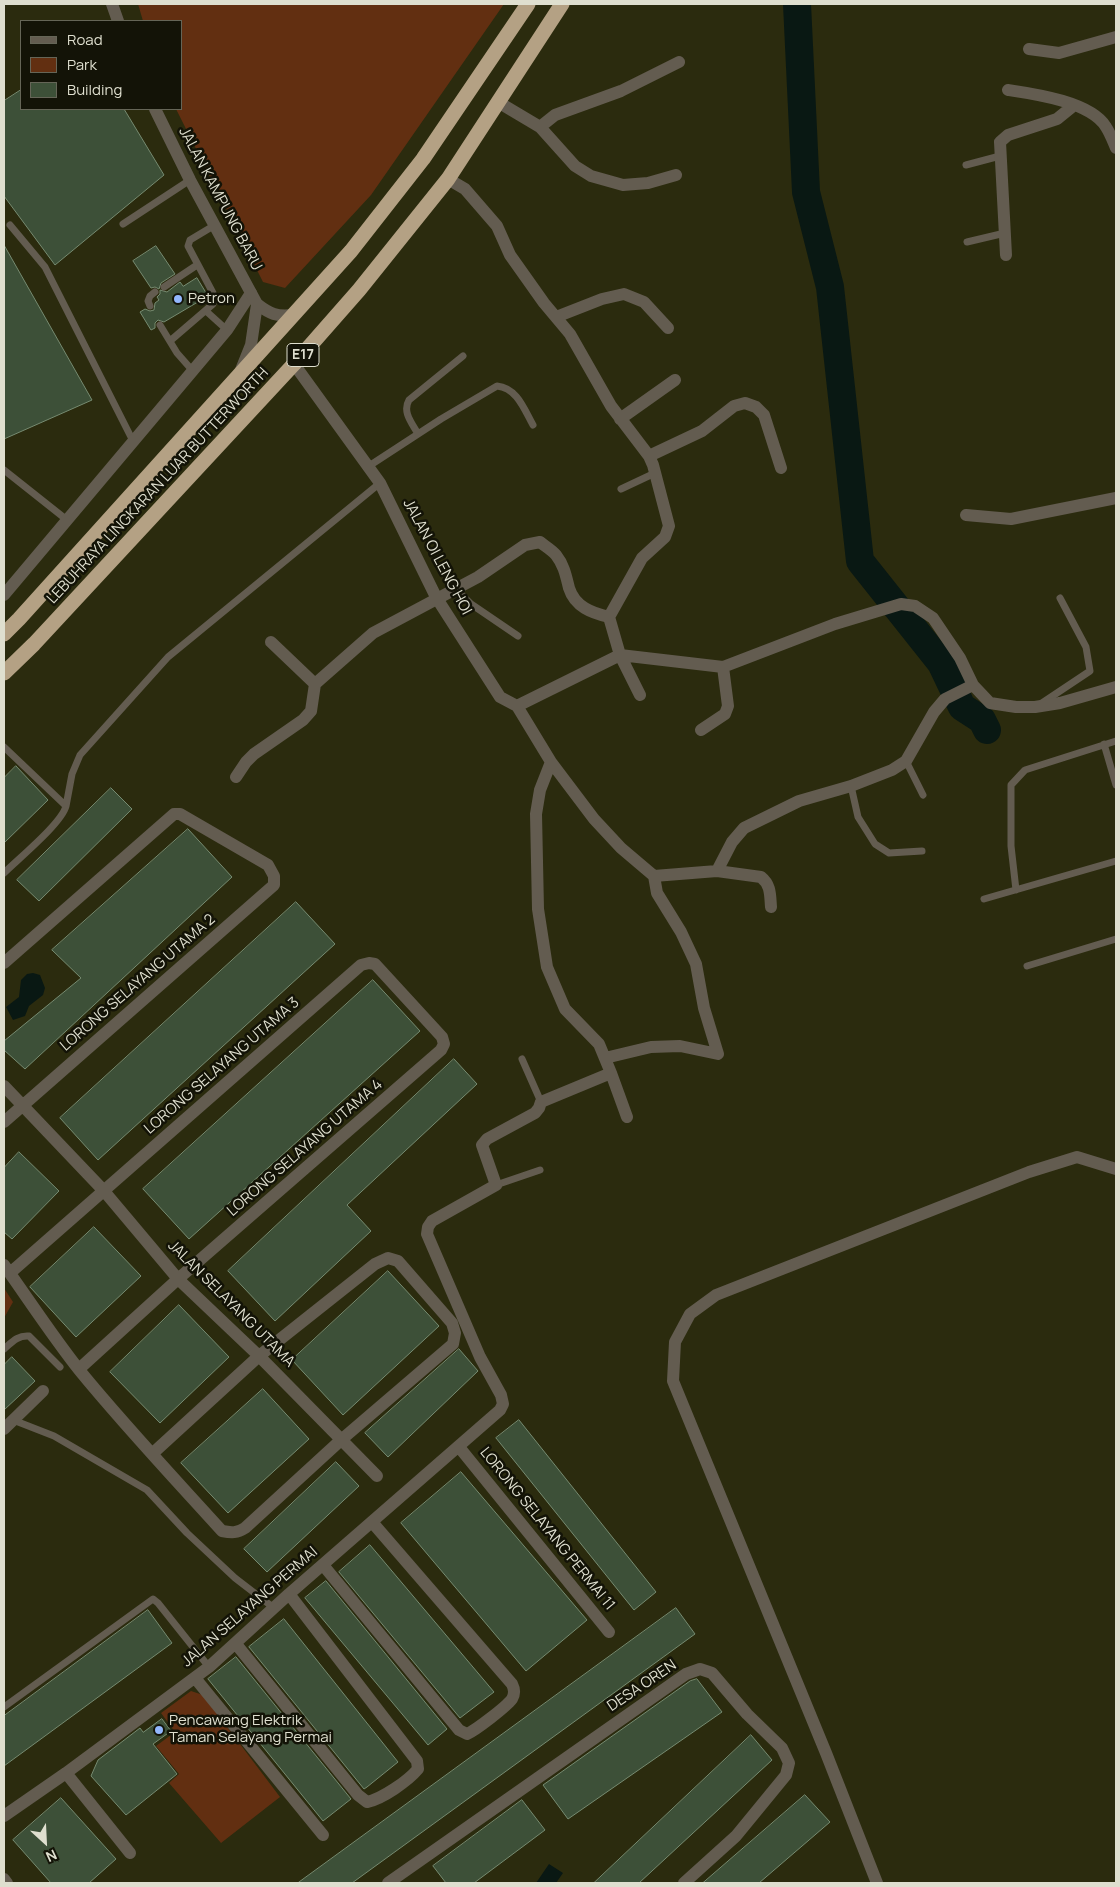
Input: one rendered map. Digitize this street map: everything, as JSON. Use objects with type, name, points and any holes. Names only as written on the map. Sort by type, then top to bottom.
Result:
[{"type":"highway","name":"LEBUHRAYA LINGKARAN LUAR BUTTERWORTH","points":[[4,634],[20,619],[351,251],[423,159],[528,4]]},
{"type":"highway","name":"LEBUHRAYA LINGKARAN LUAR BUTTERWORTH","points":[[4,673],[34,644],[294,364],[359,290],[448,179],[562,4]]},
{"type":"street","points":[[112,4],[118,20]]},
{"type":"street","points":[[1029,49],[1058,53],[1116,37]]},
{"type":"street","points":[[540,127],[555,115],[621,91],[679,62]]},
{"type":"street","points":[[1008,90],[1049,96],[1093,114],[1106,126],[1116,148]]},
{"type":"street","points":[[498,102],[540,127],[575,166],[591,176],[623,185],[648,183],[676,174]]},
{"type":"street","points":[[1006,254],[1000,142],[1008,135],[1057,119],[1073,106]]},
{"type":"street","name":"JALAN KAMPUNG BARU","points":[[155,110],[190,180],[254,299]]},
{"type":"street","points":[[448,179],[465,189],[497,226],[510,255],[570,334],[611,406],[649,456],[669,526],[665,537],[642,558],[609,617],[620,655],[640,695]]},
{"type":"street","points":[[556,317],[602,299],[624,294],[644,302],[668,328]]},
{"type":"street","points":[[254,299],[268,313],[278,316],[293,315]]},
{"type":"street","points":[[4,595],[192,370],[254,299]]},
{"type":"street","points":[[240,375],[251,345],[254,299]]},
{"type":"street","name":"JALAN OI LENG HOI","points":[[294,364],[380,483],[436,597],[500,696],[517,706],[551,762],[594,819],[621,848],[654,876]]},
{"type":"street","points":[[620,418],[675,380]]},
{"type":"street","points":[[649,456],[702,431],[734,406],[745,403],[756,407],[764,415],[781,468]]},
{"type":"street","points":[[966,515],[1011,519],[1116,498]]},
{"type":"street","points":[[236,777],[246,762],[303,720],[311,711],[315,684],[373,633],[436,597],[478,577],[525,545],[540,542],[555,554],[564,569],[570,591],[578,604],[592,613],[609,617]]},
{"type":"street","points":[[517,706],[620,655],[723,667],[835,624],[902,604],[915,606],[933,618],[960,658],[970,687],[990,703],[1016,707],[1035,707],[1060,703],[1116,687]]},
{"type":"street","points":[[270,642],[315,684]]},
{"type":"street","points":[[701,730],[725,714],[728,706],[723,667]]},
{"type":"street","points":[[717,871],[732,842],[744,828],[799,801],[850,786],[892,770],[906,761],[934,712],[945,699],[970,687]]},
{"type":"street","points":[[551,762],[540,790],[536,814],[538,909],[547,967],[565,1009],[599,1044],[627,1117]]},
{"type":"street","name":"LORONG SELAYANG UTAMA 2","points":[[4,963],[174,814],[180,814],[268,865],[274,876],[274,885],[4,1122]]},
{"type":"street","points":[[605,1058],[651,1047],[680,1046],[718,1054],[704,1008],[696,964],[681,932],[657,893],[654,876],[717,871],[761,877],[769,886],[771,907]]},
{"type":"street","name":"LORONG SELAYANG UTAMA 3","points":[[7,1269],[104,1190],[361,965],[375,964],[442,1037]]},
{"type":"street","name":"LORONG SELAYANG UTAMA 4","points":[[79,1369],[178,1279],[441,1050],[444,1044],[442,1037]]},
{"type":"street","points":[[496,1185],[482,1145],[484,1141],[534,1113],[539,1108],[541,1102],[611,1073]]},
{"type":"street","name":"JALAN SELAYANG UTAMA","points":[[4,1086],[104,1190],[178,1279],[260,1356],[377,1476]]},
{"type":"street","points":[[877,1883],[826,1752],[673,1381],[675,1342],[690,1314],[716,1295],[992,1186],[1078,1157],[1116,1169]]},
{"type":"street","name":"JALAN SELAYANG PERMAI","points":[[4,1816],[66,1773],[209,1667],[289,1594],[500,1410],[503,1404],[501,1395],[480,1357],[428,1234],[428,1227],[432,1221],[496,1185]]},
{"type":"street","points":[[7,1269],[79,1369],[152,1454],[222,1531],[237,1532],[245,1528],[341,1440],[453,1344],[455,1333],[452,1323],[398,1261],[388,1258],[375,1264],[260,1356],[152,1454]]},
{"type":"street","points":[[4,1429],[43,1391]]},
{"type":"street","name":"LORONG SELAYANG PERMAI 11","points":[[459,1446],[610,1632]]},
{"type":"street","points":[[323,1566],[459,1730],[467,1734],[474,1731],[512,1699],[514,1690],[512,1684],[372,1522]]},
{"type":"street","points":[[236,1644],[358,1794],[367,1802],[376,1800],[413,1776],[418,1769],[417,1761],[289,1594]]},
{"type":"street","name":"DESA OREN","points":[[388,1883],[686,1674],[700,1669],[712,1673],[747,1714],[782,1748],[789,1763],[786,1775],[736,1836],[684,1883]]},
{"type":"street","points":[[195,1678],[322,1835]]},
{"type":"street","points":[[66,1773],[130,1853]]},
{"type":"street","points":[[4,1880],[7,1883]]},
{"type":"lane","points":[[966,165],[1000,156]]},
{"type":"lane","points":[[123,224],[190,180]]},
{"type":"lane","points":[[10,225],[45,267],[133,441]]},
{"type":"lane","points":[[170,341],[213,304],[213,293],[188,246],[190,240],[215,225]]},
{"type":"lane","points":[[967,242],[1005,233]]},
{"type":"lane","points":[[164,287],[197,265]]},
{"type":"lane","points":[[150,306],[148,301],[155,292]]},
{"type":"lane","points":[[206,311],[227,330]]},
{"type":"lane","points":[[160,325],[177,353],[192,370]]},
{"type":"lane","points":[[418,434],[406,412],[406,405],[409,400],[463,356]]},
{"type":"lane","points":[[369,466],[497,386],[506,387],[516,396],[533,425]]},
{"type":"lane","points":[[4,470],[66,520]]},
{"type":"lane","points":[[621,489],[655,473]]},
{"type":"lane","points":[[4,873],[54,825],[64,812],[72,774],[80,755],[168,657],[380,483]]},
{"type":"lane","points":[[455,588],[471,604],[518,636]]},
{"type":"lane","points":[[1035,707],[1090,671],[1086,647],[1060,598]]},
{"type":"lane","points":[[1016,890],[1011,846],[1011,785],[1025,770],[1116,741]]},
{"type":"lane","points":[[1104,744],[1116,785]]},
{"type":"lane","points":[[4,747],[66,806]]},
{"type":"lane","points":[[906,761],[923,795]]},
{"type":"lane","points":[[850,786],[858,817],[875,844],[889,853],[922,851]]},
{"type":"lane","points":[[984,900],[1116,861]]},
{"type":"lane","points":[[1027,966],[1116,939]]},
{"type":"lane","points":[[522,1059],[541,1102]]},
{"type":"lane","points":[[496,1185],[540,1170]]},
{"type":"lane","points":[[4,1349],[16,1338],[28,1336],[60,1367]]},
{"type":"lane","points":[[13,1420],[54,1436],[146,1490],[187,1533],[235,1578],[274,1608]]},
{"type":"lane","points":[[4,1707],[153,1600],[158,1603],[209,1667]]},
{"type":"green space","points":[[138,4],[504,4],[371,195],[285,288],[263,282],[177,110],[182,110],[182,20],[143,20]]},
{"type":"green space","points":[[4,1288],[13,1302],[4,1318]]},
{"type":"green space","points":[[191,1691],[203,1695],[280,1797],[221,1843],[169,1783],[179,1774],[156,1746],[175,1732],[161,1713]]},
{"type":"shaded area","points":[[27,974],[40,975],[45,988],[43,995],[29,1006],[25,1016],[13,1020],[6,1007],[19,997],[21,980]]},
{"type":"shaded area","points":[[549,1864],[563,1873],[556,1883],[536,1883]]},
{"type":"building","points":[[20,91],[20,110],[125,110],[164,175],[55,265],[4,196],[4,101]]},
{"type":"building","points":[[4,245],[92,400],[4,439]]},
{"type":"building","points":[[156,246],[175,274],[161,283],[159,289],[151,288],[133,261]]},
{"type":"building","points":[[197,278],[208,296],[164,322],[158,320],[155,323],[155,328],[151,330],[140,312],[145,309],[154,310],[155,303],[159,300],[157,297],[160,294],[160,290],[167,292],[180,282],[183,286]]},
{"type":"building","points":[[16,766],[48,800],[4,843],[4,778]]},
{"type":"building","points":[[111,788],[132,809],[39,901],[17,880]]},
{"type":"building","points":[[188,829],[232,877],[25,1069],[4,1050],[4,1041],[81,978],[52,950]]},
{"type":"building","points":[[296,902],[335,944],[98,1160],[60,1118]]},
{"type":"building","points":[[373,980],[420,1031],[189,1239],[143,1189]]},
{"type":"building","points":[[454,1059],[477,1084],[347,1205],[371,1231],[275,1321],[228,1271]]},
{"type":"building","points":[[19,1152],[59,1191],[12,1239],[4,1232],[4,1168]]},
{"type":"building","points":[[94,1227],[141,1276],[76,1337],[30,1287]]},
{"type":"building","points":[[388,1271],[439,1326],[343,1415],[292,1360]]},
{"type":"building","points":[[179,1305],[229,1357],[160,1423],[110,1372]]},
{"type":"building","points":[[459,1349],[478,1371],[388,1457],[365,1433]]},
{"type":"building","points":[[12,1357],[35,1381],[4,1410],[4,1365]]},
{"type":"building","points":[[263,1389],[309,1439],[228,1513],[181,1463]]},
{"type":"building","points":[[519,1420],[656,1592],[634,1610],[496,1438]]},
{"type":"building","points":[[336,1462],[359,1486],[267,1572],[244,1549]]},
{"type":"building","points":[[461,1472],[587,1620],[526,1671],[401,1523]]},
{"type":"building","points":[[370,1545],[494,1692],[460,1718],[339,1572]]},
{"type":"building","points":[[326,1581],[447,1729],[428,1745],[305,1598]]},
{"type":"building","points":[[676,1608],[695,1634],[352,1883],[298,1883]]},
{"type":"building","points":[[148,1610],[172,1643],[4,1766],[4,1716]]},
{"type":"building","points":[[284,1619],[398,1762],[364,1789],[249,1647]]},
{"type":"building","points":[[236,1657],[351,1799],[323,1821],[208,1679]]},
{"type":"building","points":[[697,1679],[722,1712],[568,1819],[543,1785],[690,1681]]},
{"type":"building","points":[[162,1719],[171,1731],[153,1744],[177,1774],[126,1815],[91,1776],[98,1760],[140,1728],[143,1732]]},
{"type":"building","points":[[751,1735],[772,1760],[639,1883],[594,1883]]},
{"type":"building","points":[[805,1795],[830,1822],[759,1883],[703,1883]]},
{"type":"building","points":[[61,1798],[116,1859],[89,1883],[51,1883],[13,1840]]},
{"type":"building","points":[[522,1800],[545,1830],[474,1883],[446,1883],[433,1866]]},
{"type":"waterway","points":[[797,4],[806,192],[830,287],[860,561],[941,663],[962,707],[982,720],[987,730]]},
{"type":"place","name":"Petron","points":[[178,299]]},
{"type":"place","name":"Pencawang Elektrik Taman Selayang Permai","points":[[159,1730]]}]
